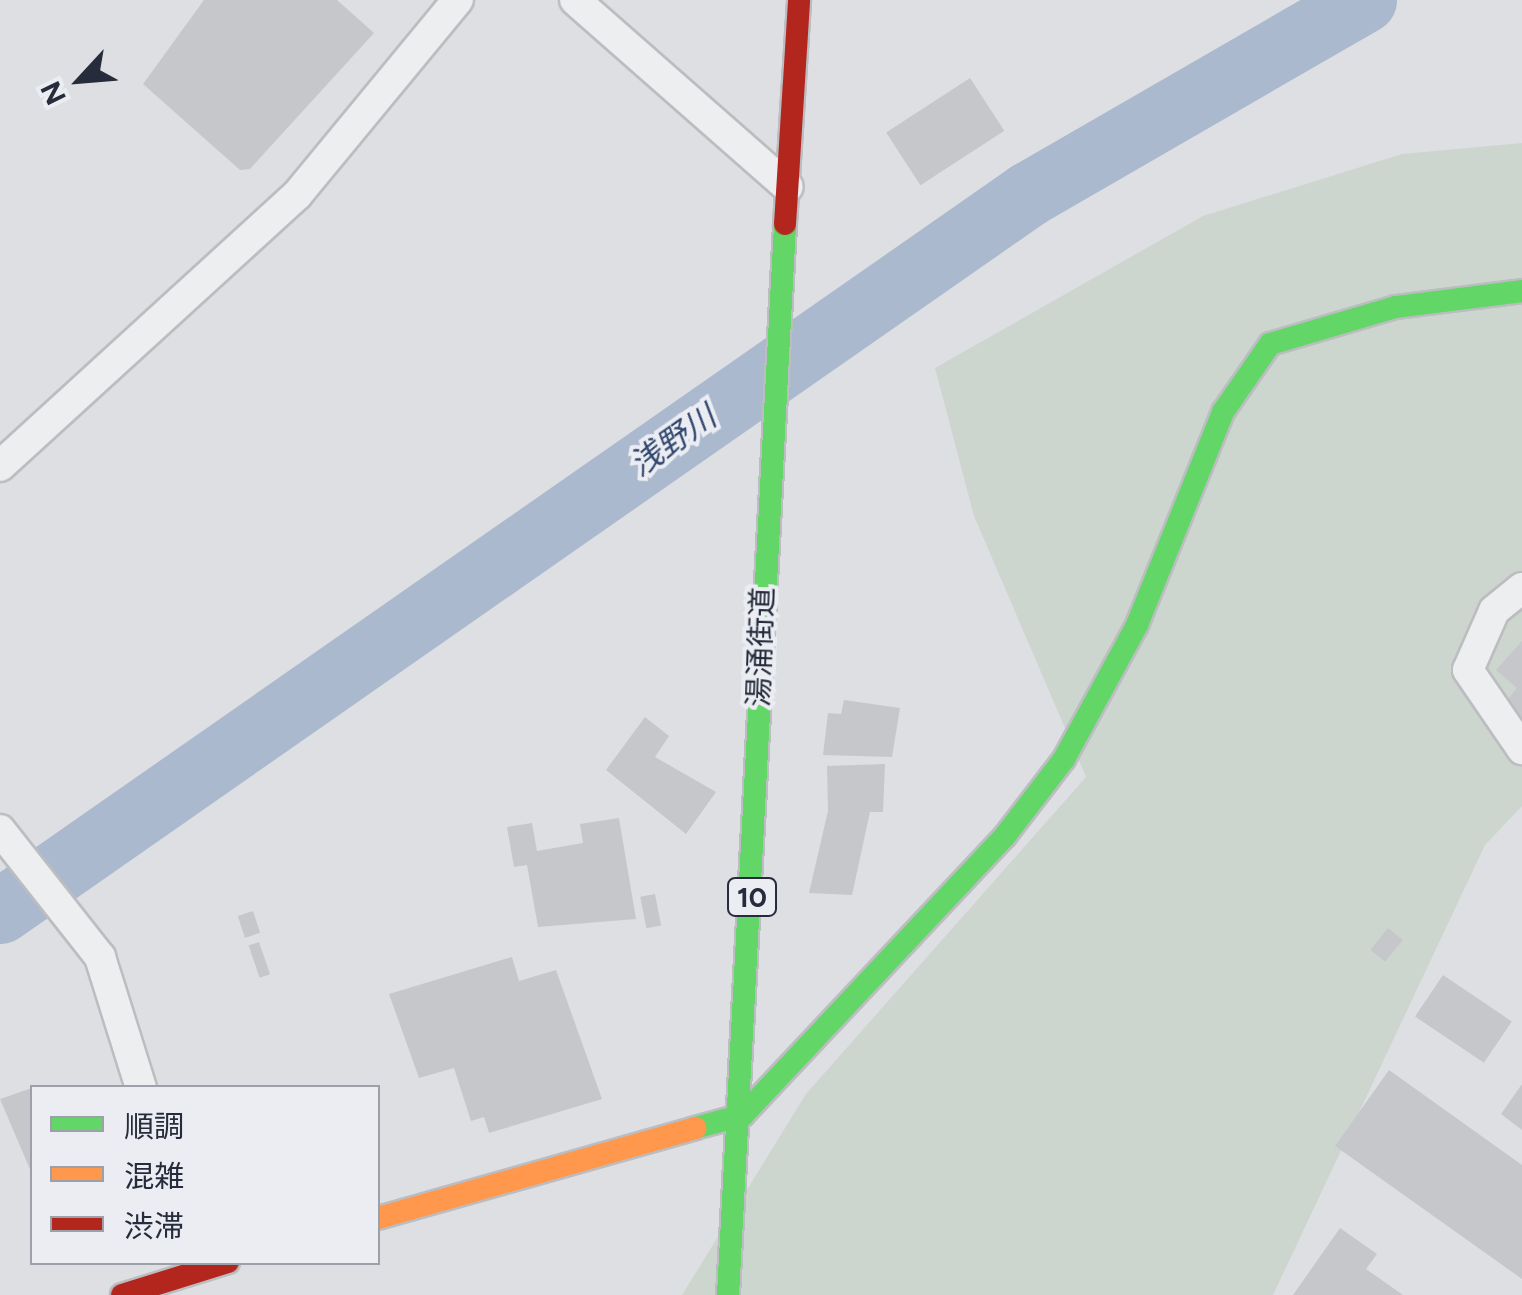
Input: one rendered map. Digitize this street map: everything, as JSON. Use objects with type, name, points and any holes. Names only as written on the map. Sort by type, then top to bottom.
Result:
[{"type":"street","points":[[0,466],[297,195],[458,0]]},
{"type":"street","points":[[575,0],[788,187]]},
{"type":"street","name":"湯涌街道","points":[[728,1295],[744,1115],[767,499],[798,0]]},
{"type":"street","points":[[380,1217],[744,1115],[1005,836],[1064,759],[1138,625],[1223,412],[1270,344],[1396,308],[1522,291]]},
{"type":"street","points":[[1522,588],[1494,611],[1468,670],[1522,749]]},
{"type":"street","points":[[0,830],[100,957],[141,1085]]},
{"type":"street","points":[[122,1295],[209,1273]]},
{"type":"shaded area","points":[[1522,143],[1522,806],[1485,845],[1273,1295],[682,1295],[806,1094],[1086,777],[974,516],[935,368],[1203,216],[1402,154]]},
{"type":"building","points":[[204,0],[337,0],[374,33],[250,169],[240,170],[143,84]]},
{"type":"building","points":[[970,78],[1004,131],[920,185],[886,132]]},
{"type":"building","points":[[1522,641],[1522,720],[1504,704],[1517,688],[1496,670]]},
{"type":"building","points":[[844,700],[900,708],[892,757],[823,755],[828,713],[841,714]]},
{"type":"building","points":[[645,717],[669,736],[655,757],[716,792],[686,834],[606,770]]},
{"type":"building","points":[[885,764],[883,812],[870,812],[852,895],[809,893],[828,811],[827,766]]},
{"type":"building","points":[[619,818],[636,919],[538,927],[527,865],[514,867],[507,827],[532,823],[537,851],[583,843],[580,824]]},
{"type":"building","points":[[655,894],[661,925],[646,928],[640,897]]},
{"type":"building","points":[[253,911],[260,933],[245,938],[238,916]]},
{"type":"building","points":[[1388,928],[1403,940],[1385,962],[1370,950]]},
{"type":"building","points":[[259,942],[270,974],[260,978],[249,946]]},
{"type":"building","points":[[512,957],[519,981],[556,970],[602,1099],[489,1133],[484,1117],[471,1121],[454,1068],[419,1078],[389,994]]},
{"type":"building","points":[[1443,975],[1512,1021],[1484,1063],[1415,1016]]},
{"type":"building","points":[[1389,1070],[1522,1165],[1522,1279],[1335,1146]]},
{"type":"building","points":[[1522,1084],[1522,1130],[1501,1114]]},
{"type":"building","points":[[30,1089],[30,1169],[0,1099]]},
{"type":"building","points":[[1340,1228],[1377,1254],[1366,1269],[1403,1295],[1293,1295]]},
{"type":"waterway","name":"浅野川","points":[[0,911],[1028,194],[1364,0]]},
{"type":"traffic: fast","points":[[728,1295],[785,224]]},
{"type":"traffic: fast","points":[[695,1128],[743,1115],[1005,836],[1064,759],[1137,625],[1223,412],[1270,344],[1396,307],[1522,291]]},
{"type":"traffic: slow","points":[[380,1217],[695,1128]]},
{"type":"traffic: jam","points":[[785,224],[799,0]]},
{"type":"traffic: jam","points":[[122,1295],[218,1265]]}]
